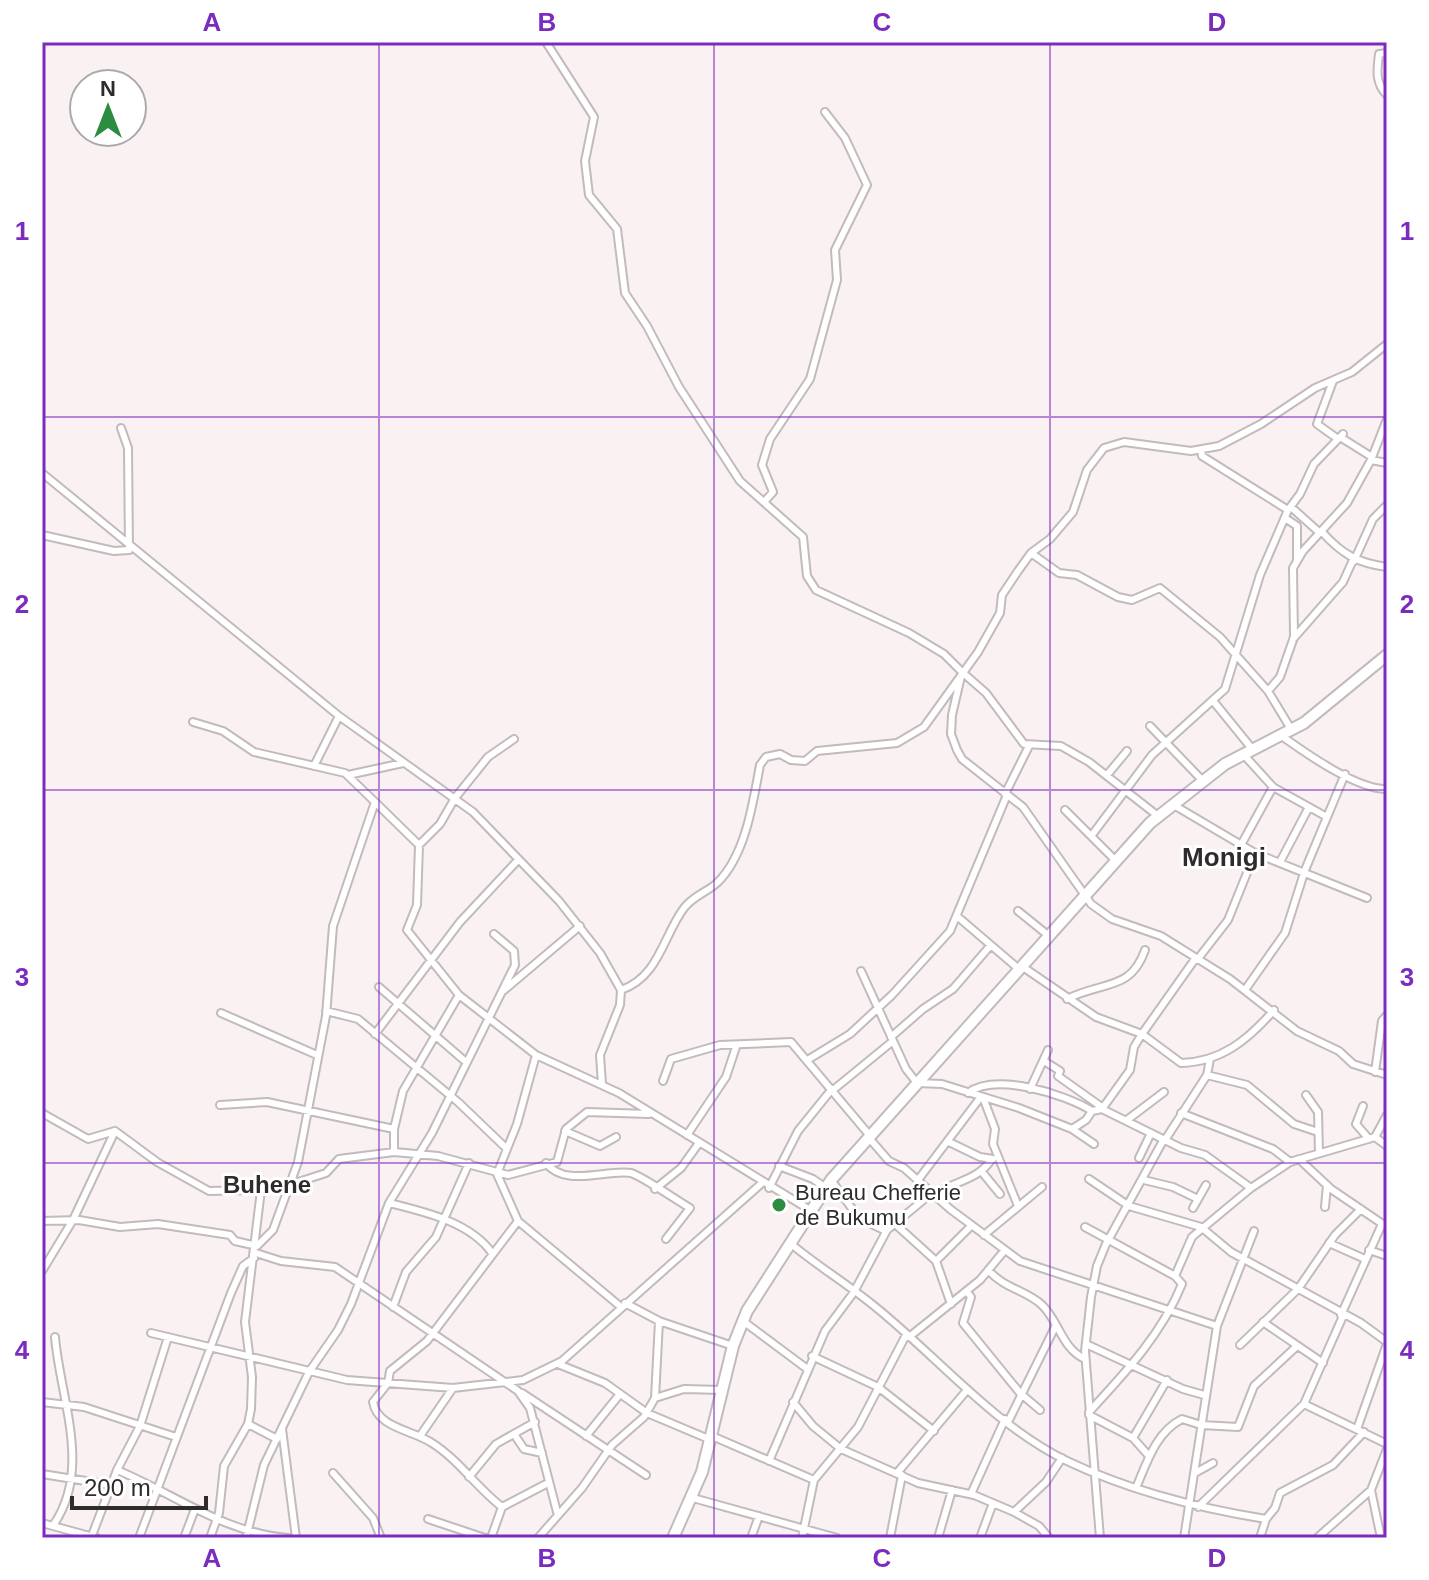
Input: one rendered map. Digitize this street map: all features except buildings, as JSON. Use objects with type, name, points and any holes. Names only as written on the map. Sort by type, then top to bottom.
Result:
[{"type":"highway","points":[[673,1538],[693,1498],[712,1438],[733,1346],[743,1321],[828,1184],[1158,816],[1202,780],[1249,752],[1288,734],[1387,655]]},
{"type":"street","points":[[546,42],[594,117],[585,161],[589,195],[617,229],[625,293],[647,326],[679,387],[740,481],[803,537],[807,576],[816,590],[909,633],[944,654],[986,693],[1029,746]]},
{"type":"street","points":[[1387,53],[1379,54],[1378,69],[1379,86],[1387,95]]},
{"type":"street","points":[[764,502],[773,492],[762,465],[770,439],[810,379],[837,280],[835,250],[867,185],[845,138],[825,112]]},
{"type":"street","points":[[621,990],[650,969],[683,908],[699,893],[718,883],[727,869],[742,840],[760,765],[766,757],[780,754],[791,760],[805,761],[817,751],[897,743],[911,738],[924,727],[991,630],[1002,595],[1031,553],[1050,539],[1073,512],[1087,470],[1104,448],[1124,442],[1201,450],[1219,446],[1261,424],[1315,388],[1365,363],[1387,344]]},
{"type":"street","points":[[1333,381],[1317,424],[1372,458],[1387,463]]},
{"type":"street","points":[[1268,691],[1280,677],[1293,639],[1293,568],[1347,503],[1372,458],[1387,419]]},
{"type":"street","points":[[121,428],[128,448],[132,546]]},
{"type":"street","points":[[1092,835],[1135,773],[1225,689],[1237,659],[1251,601],[1289,509],[1314,464],[1340,437]]},
{"type":"street","points":[[1201,450],[1202,456],[1289,509],[1353,560],[1387,567]]},
{"type":"street","points":[[42,473],[339,716],[455,798],[580,926],[617,977],[621,990],[620,1005],[600,1055],[602,1084]]},
{"type":"street","points":[[1293,639],[1343,582],[1373,519],[1387,505]]},
{"type":"street","points":[[1285,518],[1297,526],[1297,560]]},
{"type":"street","points":[[42,535],[114,551],[126,551],[132,546]]},
{"type":"street","points":[[1031,553],[1059,573],[1077,575],[1118,597],[1132,600],[1160,588],[1220,637],[1237,659],[1255,673],[1268,691],[1288,734],[1309,756],[1373,788],[1387,789]]},
{"type":"street","points":[[962,672],[952,715],[951,734],[957,750],[962,759],[1023,807],[1085,897],[1106,915],[1161,936],[1274,1010],[1297,1031],[1375,1072],[1387,1075]]},
{"type":"street","points":[[1214,702],[1273,787],[1327,817]]},
{"type":"street","points":[[314,766],[339,716]]},
{"type":"street","points":[[193,722],[223,731],[254,752],[348,775],[403,763]]},
{"type":"street","points":[[1150,726],[1202,780]]},
{"type":"street","points":[[514,739],[490,754],[455,798],[440,824],[419,845],[417,905],[407,930],[459,995],[536,1055],[602,1084],[810,1210]]},
{"type":"street","points":[[1029,746],[1061,746],[1107,775],[1158,816]]},
{"type":"street","points":[[809,1059],[850,1034],[921,965],[958,917],[967,883],[1029,746]]},
{"type":"street","points":[[1107,775],[1127,751]]},
{"type":"street","points":[[1245,990],[1285,933],[1305,873],[1345,774]]},
{"type":"street","points":[[348,775],[419,845]]},
{"type":"street","points":[[1241,845],[1273,787]]},
{"type":"street","points":[[139,1538],[242,1268],[273,1230],[298,1162],[326,1011],[333,926],[375,802]]},
{"type":"street","points":[[1172,804],[1255,853],[1367,898]]},
{"type":"street","points":[[1280,862],[1309,807]]},
{"type":"street","points":[[1065,810],[1116,861]]},
{"type":"street","points":[[968,1093],[975,1088],[997,1083],[1074,1100],[1092,1111],[1103,1109],[1130,1070],[1134,1047],[1142,1034],[1228,920],[1255,853]]},
{"type":"street","points":[[375,1034],[460,922],[518,860]]},
{"type":"street","points":[[1018,911],[1050,937]]},
{"type":"street","points":[[958,917],[990,946],[1067,999],[1096,1017],[1142,1034],[1181,1063],[1210,1059],[1242,1043],[1274,1010]]},
{"type":"street","points":[[500,993],[522,978],[580,926]]},
{"type":"street","points":[[248,1535],[264,1465],[309,1372],[338,1330],[389,1203],[450,1095],[517,957],[510,946],[494,934]]},
{"type":"street","points":[[151,1333],[309,1372],[453,1388],[507,1383],[558,1364],[623,1305],[766,1186],[798,1131],[833,1089],[923,1009],[953,989],[990,946]]},
{"type":"street","points":[[1067,999],[1091,987],[1130,978],[1139,968],[1145,950]]},
{"type":"street","points":[[861,971],[892,1039],[917,1083],[942,1084],[982,1099],[1019,1108],[1072,1129],[1094,1144]]},
{"type":"street","points":[[379,987],[466,1062]]},
{"type":"street","points":[[394,1152],[394,1129],[403,1091],[459,995]]},
{"type":"street","points":[[326,1011],[358,1019],[450,1095],[506,1148]]},
{"type":"street","points":[[221,1013],[317,1055]]},
{"type":"street","points":[[1375,1072],[1382,1021],[1387,1015]]},
{"type":"street","points":[[663,1081],[671,1059],[702,1049],[736,1047],[747,1043],[791,1042],[809,1059],[817,1078],[833,1089],[889,1161],[918,1180],[1004,1251],[1020,1261],[1217,1326]]},
{"type":"street","points":[[687,1135],[726,1077],[736,1047]]},
{"type":"street","points":[[1030,1089],[1048,1050]]},
{"type":"street","points":[[536,1055],[517,1124],[497,1174],[518,1221],[623,1305],[659,1321],[733,1346]]},
{"type":"street","points":[[1100,1538],[1085,1359],[1097,1266],[1164,1140],[1207,1075],[1210,1059]]},
{"type":"street","points":[[1044,1061],[1060,1071],[1058,1076],[1103,1109],[1217,1162],[1251,1188]]},
{"type":"street","points":[[1207,1075],[1247,1085],[1294,1124],[1318,1132]]},
{"type":"street","points":[[1074,1100],[1078,1091]]},
{"type":"street","points":[[1127,1120],[1164,1092]]},
{"type":"street","points":[[1306,1095],[1318,1112],[1319,1153]]},
{"type":"street","points":[[918,1180],[982,1099]]},
{"type":"street","points":[[982,1099],[995,1129],[993,1144],[1018,1206]]},
{"type":"street","points":[[220,1105],[265,1101],[394,1129]]},
{"type":"street","points":[[1363,1106],[1356,1124],[1387,1146]]},
{"type":"street","points":[[1072,1129],[1086,1120],[1092,1111]]},
{"type":"street","points":[[115,1131],[157,1162],[205,1190],[261,1190],[326,1173],[337,1160],[394,1152],[469,1163],[497,1174],[513,1175],[558,1159],[565,1131],[587,1112],[653,1114]]},
{"type":"street","points":[[42,1113],[88,1139],[115,1131]]},
{"type":"street","points":[[1181,1113],[1273,1149],[1290,1162]]},
{"type":"street","points":[[1175,1276],[1192,1237],[1251,1188],[1290,1162],[1372,1138],[1387,1115]]},
{"type":"street","points":[[42,1271],[73,1220],[115,1131]]},
{"type":"street","points":[[565,1131],[600,1146],[616,1137]]},
{"type":"street","points":[[1139,1158],[1151,1133]]},
{"type":"street","points":[[949,1142],[991,1160]]},
{"type":"street","points":[[655,1189],[681,1168],[699,1143]]},
{"type":"street","points":[[769,1461],[812,1356],[825,1331],[854,1292],[886,1231],[934,1193],[982,1172],[999,1155]]},
{"type":"street","points":[[1194,1506],[1304,1404],[1369,1250],[1385,1226],[1327,1185],[1299,1159]]},
{"type":"street","points":[[393,1307],[406,1272],[436,1237],[446,1219],[469,1163]]},
{"type":"street","points":[[546,1163],[557,1172],[583,1176],[636,1175],[691,1210],[666,1239]]},
{"type":"street","points":[[779,1166],[838,1185],[844,1200],[859,1218],[886,1231]]},
{"type":"street","points":[[982,1172],[1000,1194]]},
{"type":"street","points":[[1089,1179],[1129,1206],[1201,1227],[1242,1258],[1387,1343],[1360,1430],[1333,1465],[1280,1493],[1260,1538]]},
{"type":"street","points":[[1144,1180],[1173,1187],[1198,1199]]},
{"type":"street","points":[[1193,1208],[1206,1185]]},
{"type":"street","points":[[1325,1207],[1327,1185]]},
{"type":"street","points":[[984,1235],[1042,1187]]},
{"type":"street","points":[[210,1538],[217,1520],[224,1466],[248,1424],[253,1394],[248,1359],[246,1297],[256,1252],[261,1190]]},
{"type":"street","points":[[389,1203],[446,1219],[481,1238],[492,1253]]},
{"type":"street","points":[[1240,1345],[1298,1289],[1329,1243],[1361,1209]]},
{"type":"street","points":[[42,1221],[73,1220],[120,1227],[180,1227],[230,1235],[256,1252],[281,1261],[331,1266],[646,1475]]},
{"type":"street","points":[[502,1507],[447,1454],[420,1436],[389,1423],[376,1411],[373,1400],[388,1383],[390,1371],[412,1355],[432,1334],[518,1221]]},
{"type":"street","points":[[894,1223],[936,1261],[951,1304]]},
{"type":"street","points":[[936,1261],[971,1226]]},
{"type":"street","points":[[1085,1227],[1175,1276],[1182,1284],[1172,1309],[1133,1364],[1089,1414]]},
{"type":"street","points":[[1184,1538],[1194,1506],[1204,1395],[1217,1326],[1254,1231]]},
{"type":"street","points":[[790,1243],[908,1336],[967,1390],[1062,1458],[1136,1488],[1194,1506],[1266,1519]]},
{"type":"street","points":[[1329,1243],[1365,1259]]},
{"type":"street","points":[[1369,1250],[1387,1256]]},
{"type":"street","points":[[802,1538],[814,1480],[841,1449],[875,1400],[878,1387],[908,1336],[967,1292],[1004,1251]]},
{"type":"street","points":[[988,1270],[998,1282],[1039,1302],[1069,1348],[1085,1359]]},
{"type":"street","points":[[967,1292],[971,1297],[963,1323],[1020,1393],[1040,1410]]},
{"type":"street","points":[[538,1538],[557,1512],[582,1488],[607,1451],[647,1413],[655,1398],[659,1321]]},
{"type":"street","points":[[743,1321],[806,1368]]},
{"type":"street","points":[[1263,1322],[1323,1363]]},
{"type":"street","points":[[971,1494],[1056,1325]]},
{"type":"street","points":[[54,1524],[70,1499],[72,1478],[68,1404],[57,1366],[55,1337]]},
{"type":"street","points":[[42,1523],[93,1537],[117,1470],[140,1426],[168,1337]]},
{"type":"street","points":[[1086,1344],[1204,1395]]},
{"type":"street","points":[[1136,1488],[1149,1456],[1173,1424],[1182,1419],[1201,1425],[1238,1427],[1254,1386],[1296,1347]]},
{"type":"street","points":[[812,1356],[878,1387],[934,1431]]},
{"type":"street","points":[[558,1364],[605,1383],[647,1413],[814,1480]]},
{"type":"street","points":[[1133,1438],[1167,1380]]},
{"type":"street","points":[[420,1436],[453,1388]]},
{"type":"street","points":[[655,1398],[684,1389],[722,1390]]},
{"type":"street","points":[[890,1538],[899,1474],[967,1390]]},
{"type":"street","points":[[518,1391],[535,1422],[557,1512]]},
{"type":"street","points":[[586,1436],[620,1394]]},
{"type":"street","points":[[42,1402],[68,1404],[176,1437]]},
{"type":"street","points":[[793,1402],[813,1426],[841,1449],[918,1483],[971,1494],[993,1503],[1039,1526],[1049,1538]]},
{"type":"street","points":[[1304,1404],[1387,1446],[1371,1490],[1317,1538]]},
{"type":"street","points":[[1089,1414],[1133,1438],[1149,1456]]},
{"type":"street","points":[[469,1477],[482,1457],[535,1422]]},
{"type":"street","points":[[248,1424],[277,1439]]},
{"type":"street","points":[[282,1429],[296,1538]]},
{"type":"street","points":[[514,1434],[524,1449],[542,1453]]},
{"type":"street","points":[[1014,1512],[1046,1482],[1062,1458]]},
{"type":"street","points":[[1195,1473],[1213,1463]]},
{"type":"street","points":[[117,1470],[157,1487],[248,1535],[288,1538]]},
{"type":"street","points":[[333,1473],[373,1518],[381,1538]]},
{"type":"street","points":[[42,1474],[111,1485]]},
{"type":"street","points":[[491,1538],[502,1507],[548,1483]]},
{"type":"street","points":[[938,1538],[952,1490]]},
{"type":"street","points":[[1371,1490],[1381,1538]]},
{"type":"street","points":[[693,1498],[837,1538]]},
{"type":"street","points":[[980,1538],[993,1503]]},
{"type":"street","points":[[185,1538],[195,1509]]},
{"type":"street","points":[[751,1538],[759,1516]]},
{"type":"street","points":[[428,1519],[485,1538]]},
{"type":"place","name":"Bureau Chefferie de Bukumu","points":[[779,1205]]},
{"type":"district","name":"Monigi","points":[[1224,857]]},
{"type":"district","name":"Buhene","points":[[267,1185]]}]
